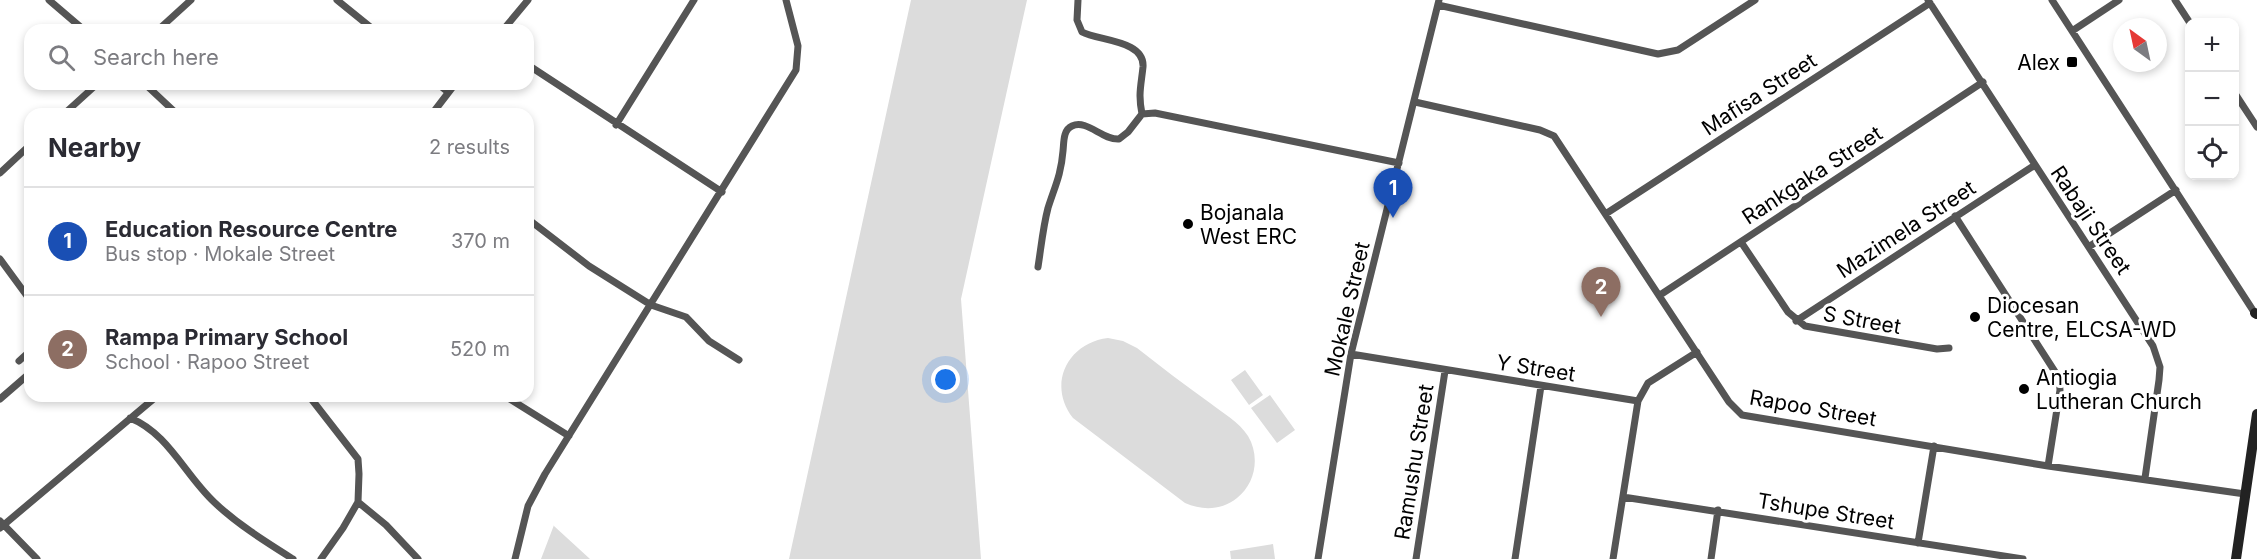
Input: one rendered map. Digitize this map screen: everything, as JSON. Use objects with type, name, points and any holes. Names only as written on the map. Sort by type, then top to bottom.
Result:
[{"type":"street","points":[[49,0],[77,24]]},
{"type":"street","points":[[165,24],[191,0]]},
{"type":"street","points":[[338,0],[348,3],[368,24]]},
{"type":"street","points":[[508,24],[528,0]]},
{"type":"street","points":[[616,125],[694,0]]},
{"type":"street","points":[[515,559],[528,506],[796,70],[798,46],[786,0]]},
{"type":"street","points":[[1078,0],[1077,20],[1082,32],[1132,47],[1141,55],[1143,65],[1138,92],[1142,114]]},
{"type":"street","points":[[1439,2],[1658,54],[1678,50],[1755,0]]},
{"type":"street","points":[[2052,0],[2256,314]]},
{"type":"street","points":[[2072,31],[2119,0]]},
{"type":"street","points":[[2175,0],[2187,18]]},
{"type":"street","name":"Rabaji Street","points":[[1929,1],[2090,246],[2157,356],[2159,380],[2145,478]]},
{"type":"street","name":"Mafisa Street","points":[[1607,213],[1929,1]]},
{"type":"street","name":"Mokale Street","points":[[1318,559],[1351,354],[1439,2]]},
{"type":"street","points":[[534,69],[616,125],[722,192]]},
{"type":"street","name":"Rankgaka Street","points":[[1660,295],[1983,82]]},
{"type":"street","points":[[71,108],[90,90]]},
{"type":"street","points":[[151,90],[171,108]]},
{"type":"street","points":[[436,108],[448,92],[446,90]]},
{"type":"street","points":[[2239,98],[2257,127]]},
{"type":"street","name":"Rapoo Street","points":[[1415,102],[1540,130],[1554,136],[1607,213],[1729,402],[1742,415],[2048,466],[2245,494]]},
{"type":"street","points":[[1038,267],[1048,210],[1061,177],[1066,131],[1072,126],[1081,124],[1103,136],[1119,139],[1128,132],[1142,114],[1155,113],[1399,163]]},
{"type":"street","points":[[0,173],[24,151]]},
{"type":"street","name":"Mazimela Street","points":[[1796,321],[2035,165]]},
{"type":"street","points":[[2090,246],[2176,190]]},
{"type":"street","points":[[1956,216],[2059,378],[2060,390],[2048,466]]},
{"type":"street","points":[[534,224],[589,266],[651,305],[686,317],[710,341],[739,360]]},
{"type":"street","name":"S Street","points":[[1741,242],[1796,321],[1815,329],[1937,349],[1949,348]]},
{"type":"street","points":[[0,259],[24,292]]},
{"type":"street","points":[[1613,559],[1638,401],[1648,383],[1697,352]]},
{"type":"street","name":"Y Street","points":[[1351,354],[1638,401]]},
{"type":"street","points":[[19,361],[24,356]]},
{"type":"street","name":"Ramushu Street","points":[[1416,559],[1445,371]]},
{"type":"street","points":[[0,399],[24,378]]},
{"type":"street","points":[[1515,559],[1541,386]]},
{"type":"street","points":[[37,559],[1,525],[150,402]]},
{"type":"street","points":[[314,402],[358,459],[358,502],[321,559]]},
{"type":"street","points":[[515,402],[569,436]]},
{"type":"street","points":[[2235,559],[2257,414]]},
{"type":"street","points":[[130,418],[144,423],[156,435],[214,503],[293,559]]},
{"type":"street","points":[[1918,543],[1934,446]]},
{"type":"street","name":"Tshupe Street","points":[[1623,497],[2023,559]]},
{"type":"street","points":[[358,502],[386,525],[418,559]]},
{"type":"street","points":[[1711,559],[1718,510]]},
{"type":"shaded area","points":[[911,0],[1027,0],[961,299],[981,559],[789,559]]},
{"type":"shaded area","points":[[1108,338],[1123,341],[1137,348],[1240,426],[1252,444],[1255,460],[1252,477],[1237,498],[1225,505],[1212,508],[1185,503],[1073,418],[1065,405],[1062,392],[1065,368],[1082,348]]},
{"type":"shaded area","points":[[1245,370],[1263,395],[1249,405],[1231,380]]},
{"type":"shaded area","points":[[1270,395],[1295,430],[1277,443],[1251,408]]},
{"type":"shaded area","points":[[554,526],[590,559],[541,559]]},
{"type":"shaded area","points":[[1273,544],[1275,559],[1231,559],[1230,551]]},
{"type":"place","name":"Alex","points":[[2072,62]]},
{"type":"place","name":"Education Resource Centre","points":[[1393,218]]},
{"type":"place","name":"Bojanala West ERC","points":[[1188,224]]},
{"type":"place","name":"Rampa Primary School","points":[[1601,317]]},
{"type":"place","name":"Diocesan Centre, ELCSA-WD","points":[[1975,317]]},
{"type":"place","name":"Antiogia Lutheran Church","points":[[2024,389]]}]
